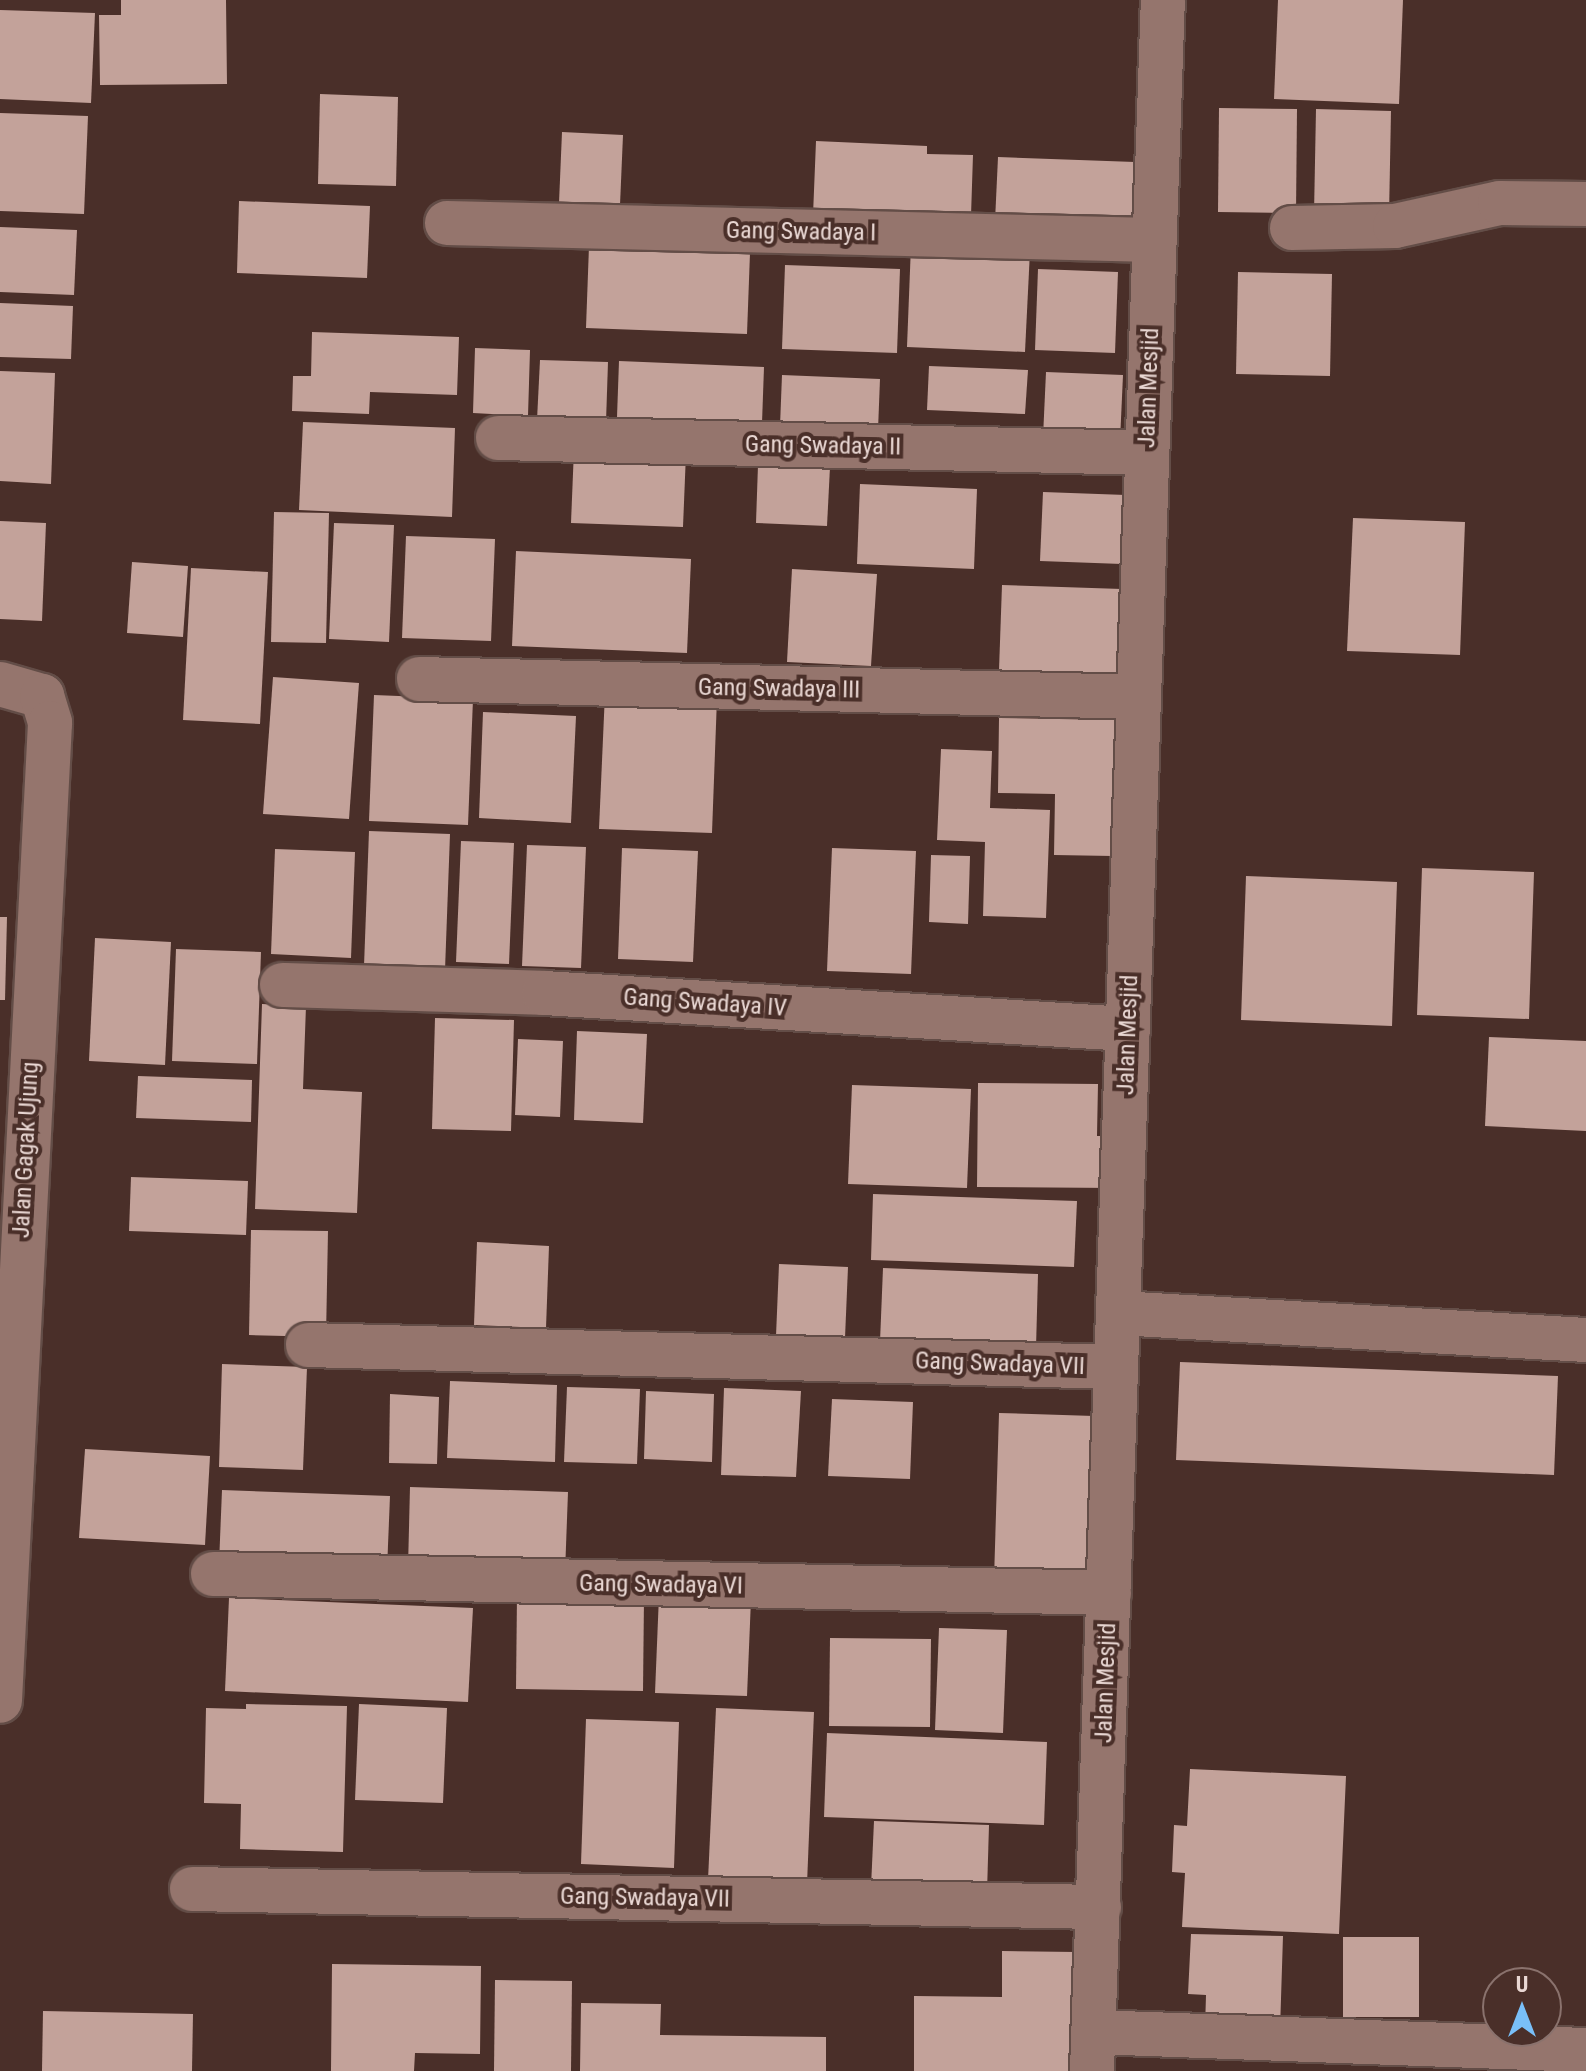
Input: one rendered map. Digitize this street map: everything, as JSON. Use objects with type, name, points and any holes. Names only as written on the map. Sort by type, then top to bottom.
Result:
[{"type":"street","name":"Jalan Mesjid","points":[[1093,2052],[1163,0]]},
{"type":"street","points":[[1292,228],[1395,226],[1500,203],[1586,204]]},
{"type":"street","name":"Gang Swadaya I","points":[[447,223],[1154,240]]},
{"type":"street","name":"Gang Swadaya II","points":[[498,438],[1147,453]]},
{"type":"street","name":"Gang Swadaya III","points":[[419,679],[1139,697]]},
{"type":"street","name":"Jalan Gagak Ujung","points":[[0,684],[25,687],[42,696],[50,723],[0,1701]]},
{"type":"street","name":"Gang Swadaya IV","points":[[282,985],[544,993],[1128,1029]]},
{"type":"street","points":[[1118,1313],[1586,1340]]},
{"type":"street","name":"Gang Swadaya VII","points":[[308,1345],[1116,1367]]},
{"type":"street","name":"Gang Swadaya VI","points":[[213,1574],[1109,1593]]},
{"type":"street","name":"Gang Swadaya VII","points":[[192,1889],[1099,1907]]},
{"type":"street","points":[[1093,2052],[1586,2050]]},
{"type":"building","points":[[121,0],[226,0],[227,84],[100,85],[99,15],[121,15]]},
{"type":"building","points":[[1278,0],[1403,0],[1399,104],[1274,99]]},
{"type":"building","points":[[0,10],[95,13],[91,103],[0,99]]},
{"type":"building","points":[[320,94],[398,97],[396,186],[318,184]]},
{"type":"building","points":[[1219,108],[1297,109],[1296,213],[1218,212]]},
{"type":"building","points":[[1316,109],[1391,111],[1389,216],[1314,214]]},
{"type":"building","points":[[0,113],[88,116],[84,214],[0,211]]},
{"type":"building","points":[[562,132],[623,135],[620,205],[559,203]]},
{"type":"building","points":[[816,141],[927,146],[927,154],[973,155],[971,216],[813,215]]},
{"type":"building","points":[[998,157],[1135,162],[1133,226],[995,221]]},
{"type":"building","points":[[239,201],[370,206],[367,278],[237,273]]},
{"type":"building","points":[[0,227],[77,230],[74,295],[0,292]]},
{"type":"building","points":[[911,245],[1030,251],[1025,352],[907,347]]},
{"type":"building","points":[[589,246],[750,253],[747,334],[586,328]]},
{"type":"building","points":[[785,265],[900,269],[897,353],[782,349]]},
{"type":"building","points":[[1038,269],[1118,272],[1115,353],[1035,350]]},
{"type":"building","points":[[1238,272],[1332,274],[1330,376],[1236,374]]},
{"type":"building","points":[[0,303],[73,306],[71,359],[0,357]]},
{"type":"building","points":[[312,332],[459,337],[457,395],[370,392],[369,414],[292,411],[293,376],[311,376]]},
{"type":"building","points":[[475,348],[530,350],[528,416],[473,413]]},
{"type":"building","points":[[540,360],[608,362],[606,422],[537,420]]},
{"type":"building","points":[[619,361],[764,367],[762,423],[617,417]]},
{"type":"building","points":[[929,366],[1028,370],[1025,414],[927,410]]},
{"type":"building","points":[[0,371],[55,373],[51,484],[0,481]]},
{"type":"building","points":[[1046,372],[1123,375],[1120,441],[1043,437]]},
{"type":"building","points":[[782,375],[880,379],[878,430],[780,426]]},
{"type":"building","points":[[303,422],[455,428],[452,517],[299,510]]},
{"type":"building","points":[[574,449],[686,453],[683,527],[571,523]]},
{"type":"building","points":[[758,465],[830,467],[827,526],[756,523]]},
{"type":"building","points":[[860,484],[977,489],[974,569],[857,564]]},
{"type":"building","points":[[1043,492],[1126,495],[1122,564],[1040,561]]},
{"type":"building","points":[[274,512],[329,513],[326,643],[271,642]]},
{"type":"building","points":[[1353,518],[1465,522],[1460,655],[1347,651]]},
{"type":"building","points":[[0,521],[46,523],[42,621],[0,619]]},
{"type":"building","points":[[334,523],[394,525],[389,642],[329,639]]},
{"type":"building","points":[[406,536],[495,539],[491,641],[402,638]]},
{"type":"building","points":[[516,551],[691,559],[687,653],[512,646]]},
{"type":"building","points":[[132,562],[188,566],[183,637],[127,633]]},
{"type":"building","points":[[191,568],[268,572],[260,724],[183,720]]},
{"type":"building","points":[[792,569],[877,574],[871,666],[787,662]]},
{"type":"building","points":[[1002,585],[1122,589],[1119,675],[999,670]]},
{"type":"building","points":[[273,677],[359,683],[349,819],[263,814]]},
{"type":"building","points":[[605,693],[717,698],[712,833],[599,829]]},
{"type":"building","points":[[374,695],[473,699],[468,825],[369,821]]},
{"type":"building","points":[[483,712],[576,716],[571,823],[479,818]]},
{"type":"building","points":[[999,718],[1115,720],[1113,856],[1054,855],[1055,794],[998,793]]},
{"type":"building","points":[[941,749],[992,751],[990,808],[1050,810],[1046,918],[983,916],[985,842],[937,840]]},
{"type":"building","points":[[369,831],[450,834],[445,970],[364,966]]},
{"type":"building","points":[[461,841],[514,843],[509,964],[456,962]]},
{"type":"building","points":[[527,845],[586,847],[581,968],[522,966]]},
{"type":"building","points":[[622,848],[698,851],[693,962],[618,959]]},
{"type":"building","points":[[832,848],[916,851],[911,974],[827,971]]},
{"type":"building","points":[[275,849],[355,852],[351,958],[271,954]]},
{"type":"building","points":[[931,855],[970,856],[968,924],[929,922]]},
{"type":"building","points":[[1422,868],[1534,872],[1529,1019],[1417,1015]]},
{"type":"building","points":[[1246,876],[1397,882],[1392,1026],[1241,1020]]},
{"type":"building","points":[[0,917],[7,917],[5,1000],[0,1000]]},
{"type":"building","points":[[95,938],[171,942],[165,1065],[89,1061]]},
{"type":"building","points":[[176,949],[261,952],[257,1064],[172,1061]]},
{"type":"building","points":[[262,1004],[306,1006],[303,1089],[362,1092],[357,1213],[255,1209]]},
{"type":"building","points":[[435,1018],[514,1020],[511,1131],[432,1129]]},
{"type":"building","points":[[577,1031],[647,1034],[643,1123],[574,1120]]},
{"type":"building","points":[[1489,1037],[1586,1041],[1586,1131],[1485,1126]]},
{"type":"building","points":[[518,1039],[563,1041],[560,1117],[515,1115]]},
{"type":"building","points":[[138,1076],[252,1080],[251,1122],[136,1118]]},
{"type":"building","points":[[978,1083],[1098,1084],[1097,1136],[1117,1136],[1117,1188],[977,1187]]},
{"type":"building","points":[[852,1085],[971,1089],[967,1188],[848,1184]]},
{"type":"building","points":[[131,1177],[248,1181],[246,1235],[129,1231]]},
{"type":"building","points":[[873,1194],[1077,1201],[1074,1267],[871,1260]]},
{"type":"building","points":[[251,1230],[328,1231],[326,1337],[249,1335]]},
{"type":"building","points":[[477,1242],[549,1246],[546,1328],[474,1325]]},
{"type":"building","points":[[779,1264],[848,1267],[845,1338],[776,1336]]},
{"type":"building","points":[[883,1268],[1038,1274],[1036,1348],[880,1342]]},
{"type":"building","points":[[1180,1362],[1558,1376],[1554,1475],[1176,1460]]},
{"type":"building","points":[[222,1364],[307,1367],[303,1470],[219,1467]]},
{"type":"building","points":[[450,1381],[557,1385],[555,1462],[447,1458]]},
{"type":"building","points":[[567,1387],[640,1389],[637,1464],[564,1462]]},
{"type":"building","points":[[724,1388],[801,1391],[796,1477],[721,1475]]},
{"type":"building","points":[[646,1391],[714,1394],[712,1462],[644,1459]]},
{"type":"building","points":[[390,1394],[439,1397],[437,1464],[389,1463]]},
{"type":"building","points":[[832,1399],[913,1402],[910,1479],[828,1476]]},
{"type":"building","points":[[999,1413],[1094,1416],[1088,1584],[994,1580]]},
{"type":"building","points":[[85,1449],[210,1456],[205,1545],[79,1538]]},
{"type":"building","points":[[410,1487],[568,1492],[565,1573],[408,1568]]},
{"type":"building","points":[[222,1490],[390,1496],[387,1570],[219,1564]]},
{"type":"building","points":[[517,1595],[644,1597],[643,1691],[516,1689]]},
{"type":"building","points":[[659,1595],[751,1599],[747,1696],[655,1693]]},
{"type":"building","points":[[229,1598],[473,1608],[468,1702],[225,1691]]},
{"type":"building","points":[[939,1628],[1007,1630],[1003,1733],[935,1730]]},
{"type":"building","points":[[830,1638],[931,1639],[930,1727],[829,1726]]},
{"type":"building","points":[[246,1704],[347,1706],[343,1852],[240,1849],[241,1804],[204,1803],[206,1708],[246,1709]]},
{"type":"building","points":[[359,1704],[447,1708],[443,1803],[355,1800]]},
{"type":"building","points":[[716,1708],[814,1712],[807,1884],[708,1880]]},
{"type":"building","points":[[586,1719],[679,1722],[674,1868],[581,1864]]},
{"type":"building","points":[[827,1733],[1047,1742],[1044,1825],[824,1817]]},
{"type":"building","points":[[1190,1769],[1346,1776],[1339,1934],[1182,1927],[1185,1873],[1172,1872],[1174,1825],[1187,1826]]},
{"type":"building","points":[[874,1821],[989,1825],[987,1892],[871,1887]]},
{"type":"building","points":[[1191,1934],[1283,1936],[1280,2030],[1205,2028],[1206,1995],[1188,1994]]},
{"type":"building","points":[[1343,1937],[1419,1937],[1419,2017],[1343,2017]]},
{"type":"building","points":[[1002,1951],[1076,1952],[1075,2071],[914,2071],[914,1996],[1002,1997]]},
{"type":"building","points":[[332,1964],[481,1966],[480,2054],[415,2053],[414,2071],[331,2071]]},
{"type":"building","points":[[495,1980],[572,1981],[571,2071],[494,2071]]},
{"type":"building","points":[[581,2003],[661,2004],[660,2035],[826,2037],[826,2071],[580,2071]]},
{"type":"building","points":[[43,2011],[193,2014],[192,2071],[42,2071]]}]
